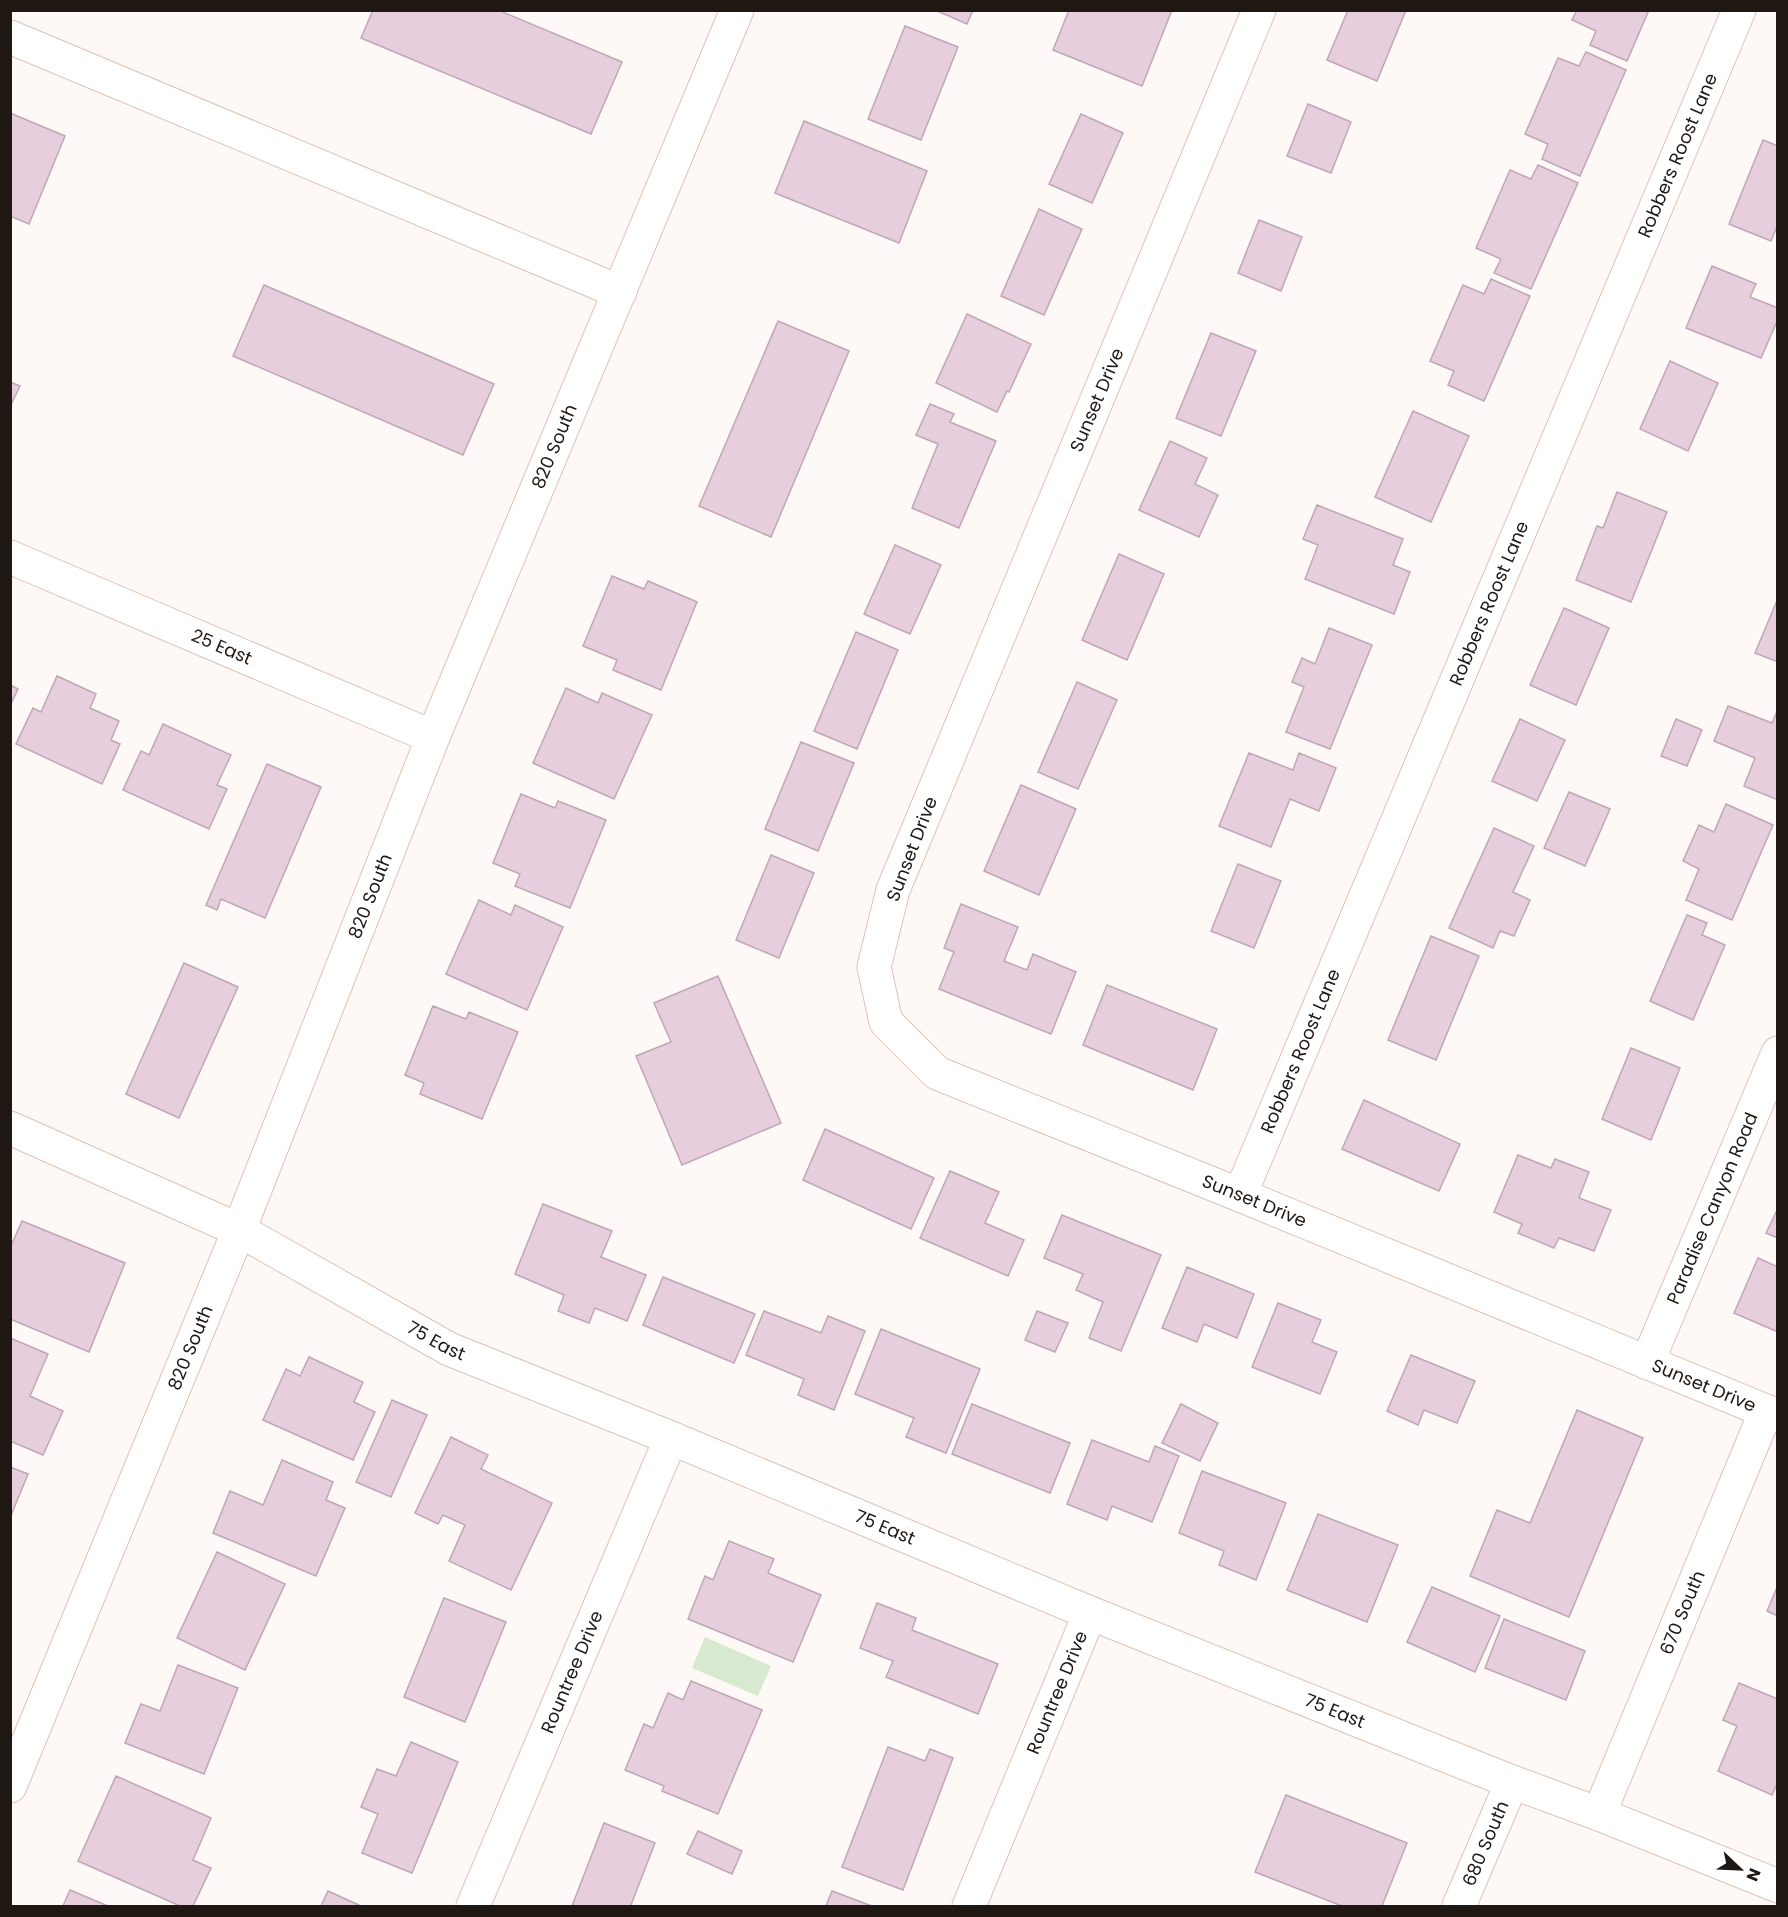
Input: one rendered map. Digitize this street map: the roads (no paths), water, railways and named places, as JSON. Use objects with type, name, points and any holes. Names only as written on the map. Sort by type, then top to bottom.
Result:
[{"type":"street","name":"820 South","points":[[10,1786],[239,1230],[433,737],[737,10]]},
{"type":"street","name":"Sunset Drive","points":[[1259,10],[893,890],[874,967],[886,1022],[937,1073],[1772,1414]]},
{"type":"street","name":"Robbers Roost Lane","points":[[1240,1195],[1739,10]]},
{"type":"street","points":[[10,36],[620,292]]},
{"type":"street","name":"25 East","points":[[10,557],[433,737]]},
{"type":"street","name":"Paradise Canyon Road","points":[[1647,1363],[1778,1053]]},
{"type":"street","name":"75 East","points":[[10,1128],[239,1230],[449,1349],[671,1438],[1090,1613],[1778,1886]]},
{"type":"street","name":"670 South","points":[[1599,1814],[1772,1414]]},
{"type":"street","name":"Rountree Drive","points":[[473,1906],[671,1438]]},
{"type":"street","name":"Rountree Drive","points":[[969,1906],[1090,1613]]},
{"type":"street","name":"680 South","points":[[1460,1906],[1512,1782]]}]
